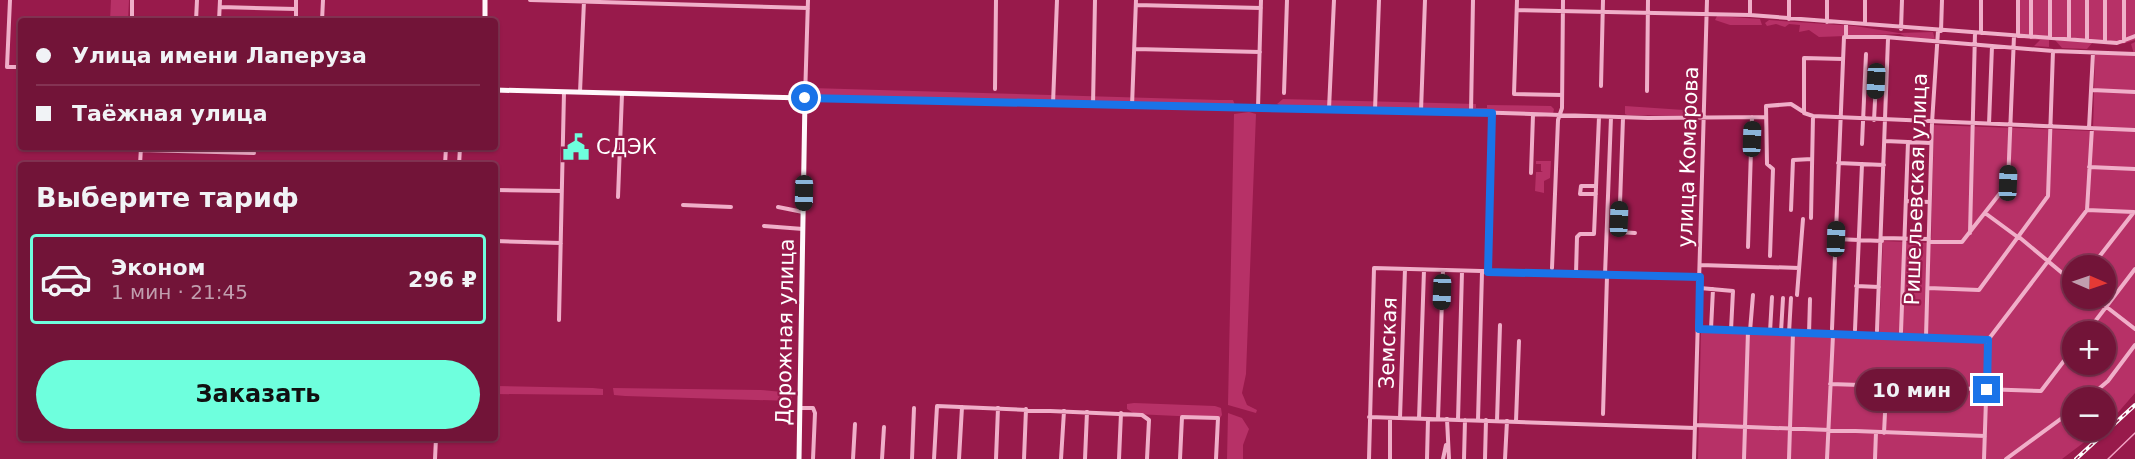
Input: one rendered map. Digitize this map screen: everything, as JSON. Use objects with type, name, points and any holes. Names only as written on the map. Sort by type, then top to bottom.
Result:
[{"type":"main road","points":[[485,0],[485,18]]},
{"type":"main road","points":[[498,90],[805,98]]},
{"type":"main road","name":"Дорожная улица","points":[[799,459],[805,98]]},
{"type":"street","points":[[9,0],[7,67],[18,67]]},
{"type":"street","points":[[132,0],[132,18]]},
{"type":"street","points":[[196,18],[197,0]]},
{"type":"street","points":[[219,18],[220,0]]},
{"type":"street","points":[[296,0],[296,18]]},
{"type":"street","points":[[322,18],[323,0]]},
{"type":"street","points":[[530,0],[808,8]]},
{"type":"street","points":[[808,0],[805,98],[1471,112],[1623,118],[1766,117]]},
{"type":"street","points":[[995,89],[996,0]]},
{"type":"street","points":[[1053,104],[1057,0]]},
{"type":"street","points":[[1093,105],[1095,0]]},
{"type":"street","points":[[1258,108],[1261,0]]},
{"type":"street","points":[[1284,93],[1287,0]]},
{"type":"street","points":[[1329,109],[1334,0]]},
{"type":"street","points":[[1375,110],[1379,0]]},
{"type":"street","points":[[1421,111],[1425,0]]},
{"type":"street","points":[[1471,112],[1473,0]]},
{"type":"street","points":[[1517,0],[1514,94],[1562,95]]},
{"type":"street","points":[[1552,268],[1558,120],[1561,115],[1562,95],[1563,0]]},
{"type":"street","points":[[1601,86],[1603,0]]},
{"type":"street","points":[[1647,91],[1648,0]]},
{"type":"street","name":"улица Комарова","points":[[1694,459],[1707,0]]},
{"type":"street","points":[[1750,0],[1750,15]]},
{"type":"street","points":[[1789,0],[1789,19]]},
{"type":"street","points":[[1827,0],[1827,22]]},
{"type":"street","points":[[1865,0],[1865,24]]},
{"type":"street","points":[[1901,29],[1902,0]]},
{"type":"street","points":[[1940,31],[1942,0]]},
{"type":"street","points":[[1970,233],[1974,45],[1978,33],[1981,0]]},
{"type":"street","points":[[1836,239],[1904,238],[1959,244],[1970,233],[2008,183],[2013,48],[2018,0]]},
{"type":"street","points":[[2031,0],[2031,37]]},
{"type":"street","points":[[2050,0],[2050,37]]},
{"type":"street","points":[[2069,0],[2069,39]]},
{"type":"street","points":[[2087,0],[2087,39]]},
{"type":"street","points":[[2105,0],[2105,42]]},
{"type":"street","points":[[2124,0],[2124,42]]},
{"type":"street","points":[[580,93],[584,1]]},
{"type":"street","points":[[1132,106],[1136,3],[1261,8]]},
{"type":"street","points":[[220,7],[296,9]]},
{"type":"street","points":[[1517,10],[1603,10],[1750,15],[1901,29],[2087,39],[2105,42],[2124,42],[2135,36]]},
{"type":"street","points":[[1832,329],[1846,23]]},
{"type":"street","name":"Ришельевская улица","points":[[1926,337],[1931,143],[1937,43],[1940,31]]},
{"type":"street","points":[[1845,36],[2053,51],[2135,54]]},
{"type":"street","points":[[1877,331],[1888,39]]},
{"type":"street","points":[[1989,124],[1992,46]]},
{"type":"street","points":[[1135,49],[1260,52]]},
{"type":"street","points":[[1928,288],[1979,290],[2048,196],[2053,51]]},
{"type":"street","points":[[1984,459],[1988,340],[2087,210],[2093,53]]},
{"type":"street","points":[[1862,144],[1866,54]]},
{"type":"street","points":[[1803,112],[1804,58],[1843,59]]},
{"type":"street","points":[[1874,120],[1876,81]]},
{"type":"street","points":[[2092,90],[2135,92]]},
{"type":"street","points":[[559,320],[564,92]]},
{"type":"street","points":[[618,197],[622,94]]},
{"type":"street","points":[[1770,256],[1773,169],[1767,164],[1766,106],[1768,105],[1791,104],[1813,116],[1840,118],[2135,130]]},
{"type":"street","points":[[1478,420],[1492,113]]},
{"type":"street","points":[[1531,173],[1533,115]]},
{"type":"street","points":[[1810,218],[1813,116]]},
{"type":"street","points":[[1576,275],[1577,237],[1580,234],[1594,234],[1599,117]]},
{"type":"street","points":[[1603,414],[1611,117]]},
{"type":"street","points":[[1748,247],[1752,117]]},
{"type":"street","points":[[1623,118],[1619,232],[1635,233]]},
{"type":"street","points":[[1885,141],[1931,143]]},
{"type":"street","points":[[1901,332],[1908,142]]},
{"type":"street","points":[[186,150],[254,153]]},
{"type":"street","points":[[1791,210],[1793,160],[1812,159]]},
{"type":"street","points":[[1838,163],[1884,165]]},
{"type":"street","points":[[1854,330],[1862,164]]},
{"type":"street","points":[[2089,167],[2135,169]]},
{"type":"street","points":[[1596,186],[1581,186],[1580,194],[1596,194]]},
{"type":"street","points":[[498,190],[562,191]]},
{"type":"street","points":[[1906,201],[1929,202]]},
{"type":"street","points":[[683,205],[730,207]]},
{"type":"street","points":[[778,207],[803,212]]},
{"type":"street","points":[[2087,210],[2134,212]]},
{"type":"street","points":[[2101,255],[2134,212]]},
{"type":"street","points":[[1985,213],[2050,261],[2051,265],[2062,274]]},
{"type":"street","points":[[1797,295],[1803,219]]},
{"type":"street","points":[[764,226],[803,230]]},
{"type":"street","points":[[498,241],[561,243]]},
{"type":"street","points":[[1700,265],[1799,268]]},
{"type":"street","points":[[1369,459],[1374,268],[1700,277]]},
{"type":"street","name":"Земская","points":[[1400,418],[1405,269]]},
{"type":"street","points":[[2116,293],[2135,269]]},
{"type":"street","points":[[1419,419],[1424,270]]},
{"type":"street","points":[[1438,419],[1443,270]]},
{"type":"street","points":[[1458,420],[1462,271]]},
{"type":"street","points":[[1856,286],[1879,287]]},
{"type":"street","points":[[1700,288],[1733,291],[1731,330]]},
{"type":"street","points":[[1711,329],[1713,289]]},
{"type":"street","points":[[1744,459],[1749,331],[1753,295]]},
{"type":"street","points":[[1770,332],[1772,297]]},
{"type":"street","points":[[1781,332],[1783,298]]},
{"type":"street","points":[[1789,459],[1791,298]]},
{"type":"street","points":[[1809,334],[1810,299]]},
{"type":"street","points":[[2110,309],[2135,329]]},
{"type":"street","points":[[1497,421],[1500,325]]},
{"type":"street","points":[[1699,329],[1988,340]]},
{"type":"street","points":[[1827,459],[1833,335]]},
{"type":"street","points":[[1516,421],[1519,342]]},
{"type":"street","points":[[2101,387],[2135,345]]},
{"type":"street","points":[[1830,384],[2041,391],[2062,364]]},
{"type":"street","points":[[934,459],[937,406],[1142,415],[1149,420],[1147,459]]},
{"type":"street","points":[[959,459],[962,407]]},
{"type":"street","points":[[800,408],[813,408],[815,413],[813,459]]},
{"type":"street","points":[[912,459],[914,408]]},
{"type":"street","points":[[996,459],[998,408]]},
{"type":"street","points":[[1024,459],[1026,409]]},
{"type":"street","points":[[1061,459],[1064,411]]},
{"type":"street","points":[[1085,459],[1087,412]]},
{"type":"street","points":[[1119,459],[1121,413]]},
{"type":"street","points":[[1884,433],[1885,414]]},
{"type":"street","points":[[1180,459],[1182,417],[1218,418],[1216,459]]},
{"type":"street","points":[[1369,417],[1985,436]]},
{"type":"street","points":[[1390,418],[1390,459]]},
{"type":"street","points":[[2006,459],[2062,418]]},
{"type":"street","points":[[1427,459],[1428,419]]},
{"type":"street","points":[[1443,459],[1447,419]]},
{"type":"street","points":[[1464,459],[1465,420]]},
{"type":"street","points":[[1485,459],[1486,420]]},
{"type":"street","points":[[1505,459],[1507,421]]},
{"type":"street","points":[[853,459],[855,423]]},
{"type":"street","points":[[882,459],[884,427]]},
{"type":"street","points":[[1875,459],[1876,432]]},
{"type":"street","points":[[435,459],[436,441]]},
{"type":"street","points":[[1446,444],[1449,459]]},
{"type":"shaded area","points":[[111,0],[129,0],[128,18],[110,18]]},
{"type":"shaded area","points":[[2018,0],[2135,0],[2135,40],[2122,44],[2093,42],[2087,49],[2062,48],[2055,40],[2049,40],[2049,47],[2034,46],[2040,40],[2018,38]]},
{"type":"shaded area","points":[[1717,16],[1760,19],[1762,25],[1730,25],[1715,20]]},
{"type":"shaded area","points":[[1769,20],[1855,26],[1899,33],[1933,32],[1935,40],[1909,38],[1900,34],[1819,37],[1809,30],[1799,32],[1800,25],[1767,26],[1765,23]]},
{"type":"shaded area","points":[[2135,42],[2135,393],[2116,415],[2116,387],[2062,387],[2062,441],[2086,441],[2062,459],[1698,459],[1701,332],[1879,337],[1883,241],[1931,243],[1934,125],[2093,131],[2095,52],[2134,54],[2131,44]]},
{"type":"shaded area","points":[[811,88],[1233,100],[1235,105],[810,96],[808,94]]},
{"type":"shaded area","points":[[1283,99],[1476,104],[1476,108],[1487,108],[1487,105],[1551,106],[1554,109],[1553,114],[1287,108],[1277,104]]},
{"type":"shaded area","points":[[1625,106],[1684,110],[1697,116],[1627,115]]},
{"type":"shaded area","points":[[1249,112],[1256,114],[1246,374],[1242,393],[1247,405],[1257,410],[1256,413],[1228,405],[1234,114]]},
{"type":"shaded area","points":[[1536,161],[1551,161],[1550,178],[1544,181],[1544,193],[1535,191],[1536,172],[1543,172],[1541,164],[1536,164]]},
{"type":"shaded area","points":[[498,386],[593,388],[603,389],[603,395],[498,394]]},
{"type":"shaded area","points":[[613,388],[761,390],[792,393],[792,401],[625,396],[614,395]]},
{"type":"shaded area","points":[[1127,404],[1215,406],[1221,408],[1222,415],[1220,418],[1135,414],[1127,409]]},
{"type":"shaded area","points":[[1228,413],[1242,418],[1249,429],[1243,445],[1243,459],[1227,459]]},
{"type":"waterway","points":[[2108,459],[2135,433]]},
{"type":"railway","points":[[2076,459],[2135,405]]},
{"type":"place","name":"СДЭК","points":[[576,147]]},
{"type":"route","points":[[805,98],[1492,113],[1488,272],[1700,277],[1699,329],[1988,340],[1987,390]]}]
